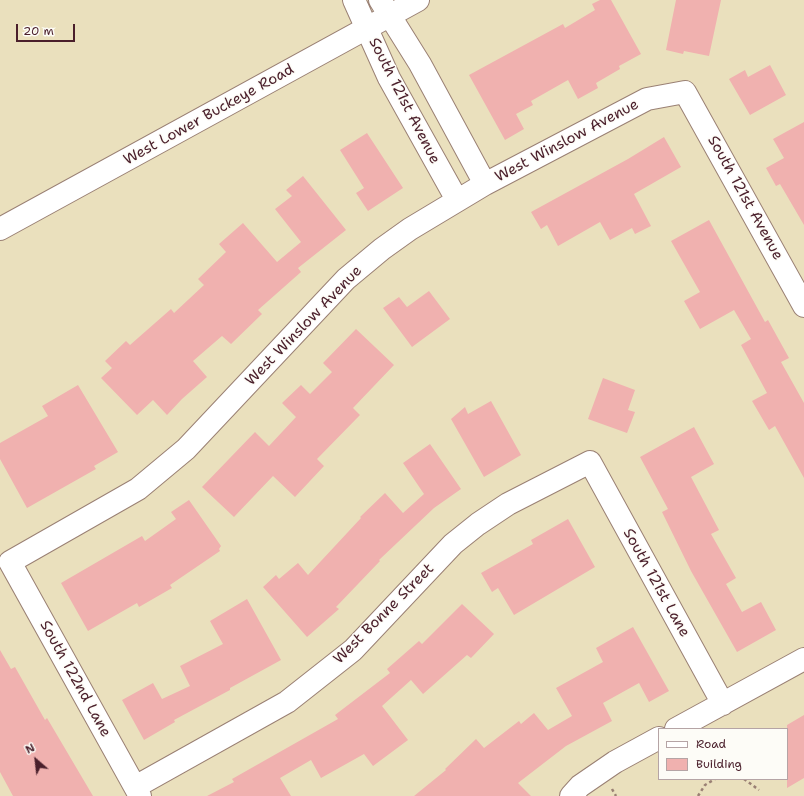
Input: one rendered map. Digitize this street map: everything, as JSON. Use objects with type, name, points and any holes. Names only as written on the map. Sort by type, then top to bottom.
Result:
[{"type":"street","name":"South 121st Avenue","points":[[354,0],[389,78],[457,200]]},
{"type":"street","name":"West Lower Buckeye Road","points":[[0,229],[366,28],[385,8],[418,0]]},
{"type":"street","name":"South 121st Avenue","points":[[385,8],[420,64],[485,184]]},
{"type":"street","name":"South 121st Avenue","points":[[685,92],[804,306]]},
{"type":"street","name":"West Winslow Avenue","points":[[10,562],[138,490],[186,449],[346,279],[410,229],[485,184],[647,99],[685,92]]},
{"type":"street","name":"South 121st Lane","points":[[590,462],[723,704]]},
{"type":"street","name":"West Bonne Street","points":[[138,792],[287,702],[353,650],[453,544],[478,524],[508,504],[590,462]]},
{"type":"street","name":"South 122nd Lane","points":[[10,562],[138,792]]},
{"type":"street","points":[[678,728],[804,659]]},
{"type":"street","points":[[571,796],[580,786],[615,762],[658,739]]},
{"type":"path","points":[[698,796],[705,784],[713,780]]},
{"type":"path","points":[[745,780],[759,790]]},
{"type":"building","points":[[600,0],[611,0],[641,54],[619,66],[620,69],[596,83],[598,88],[578,99],[568,80],[531,101],[533,105],[516,114],[524,129],[505,140],[469,75],[563,24],[565,28],[595,10],[592,4]]},
{"type":"building","points":[[676,0],[721,0],[709,56],[684,51],[683,54],[666,50]]},
{"type":"building","points":[[770,65],[786,95],[750,115],[729,79],[745,70],[748,77]]},
{"type":"building","points":[[804,122],[804,225],[780,184],[776,186],[766,168],[784,158],[773,139]]},
{"type":"building","points":[[367,133],[403,188],[368,211],[356,193],[364,188],[340,150]]},
{"type":"building","points":[[664,137],[681,167],[634,194],[651,226],[635,234],[632,228],[610,240],[600,222],[558,246],[547,225],[541,229],[531,212],[628,159]]},
{"type":"building","points":[[303,176],[346,230],[298,268],[301,272],[258,310],[262,314],[231,344],[222,336],[193,361],[207,377],[182,399],[167,415],[153,400],[137,415],[101,378],[112,368],[105,361],[126,341],[130,345],[171,309],[174,313],[204,285],[198,279],[226,252],[219,244],[243,223],[277,262],[301,242],[275,209],[292,196],[286,190]]},
{"type":"building","points":[[709,220],[765,322],[768,320],[789,358],[781,362],[804,403],[804,478],[775,426],[769,430],[752,401],[767,393],[741,345],[751,339],[734,310],[700,329],[684,301],[700,292],[671,241]]},
{"type":"building","points":[[429,291],[450,319],[412,347],[383,308],[399,297],[407,307]]},
{"type":"building","points":[[356,329],[394,365],[353,408],[360,415],[317,459],[324,466],[295,497],[273,476],[234,517],[202,487],[255,432],[269,446],[296,417],[282,403],[301,385],[310,394],[332,372],[323,363]]},
{"type":"building","points":[[603,378],[635,390],[628,410],[635,412],[627,433],[588,419]]},
{"type":"building","points":[[78,385],[118,452],[94,466],[96,469],[27,508],[0,459],[0,443],[48,416],[42,406]]},
{"type":"building","points":[[491,401],[521,455],[484,477],[451,419],[465,407],[468,414]]},
{"type":"building","points":[[694,427],[714,464],[691,477],[719,530],[711,534],[736,578],[726,584],[742,612],[761,602],[776,630],[737,652],[691,571],[662,512],[668,509],[640,457]]},
{"type":"building","points":[[430,444],[461,489],[434,508],[379,560],[380,561],[336,607],[339,609],[307,637],[263,587],[276,575],[279,579],[298,563],[308,575],[361,518],[360,517],[385,493],[403,513],[424,494],[403,463]]},
{"type":"building","points":[[189,500],[221,546],[219,549],[220,551],[170,585],[172,588],[139,607],[137,603],[88,631],[61,583],[142,536],[145,541],[176,519],[171,512]]},
{"type":"building","points":[[568,519],[595,567],[514,615],[498,588],[492,592],[481,573],[533,544],[531,540]]},
{"type":"building","points":[[247,599],[281,660],[230,688],[230,690],[174,720],[175,722],[144,740],[122,700],[153,683],[162,699],[190,686],[180,666],[223,644],[210,621]]},
{"type":"building","points":[[462,604],[494,634],[471,658],[467,655],[423,694],[411,680],[382,706],[408,740],[373,766],[364,754],[321,778],[311,760],[280,778],[291,796],[207,796],[234,782],[232,779],[338,719],[335,715],[390,673],[387,669],[419,641],[422,644]]},
{"type":"building","points":[[633,627],[669,691],[649,702],[639,683],[603,703],[612,721],[566,746],[518,783],[531,796],[414,796],[446,770],[445,769],[476,739],[484,748],[519,721],[521,724],[534,713],[548,730],[572,716],[556,688],[603,662],[596,648]]},
{"type":"building","points":[[0,650],[11,669],[15,667],[45,720],[47,718],[93,796],[13,796],[0,772]]},
{"type":"building","points":[[804,715],[804,778],[787,788],[788,728],[787,725]]}]
